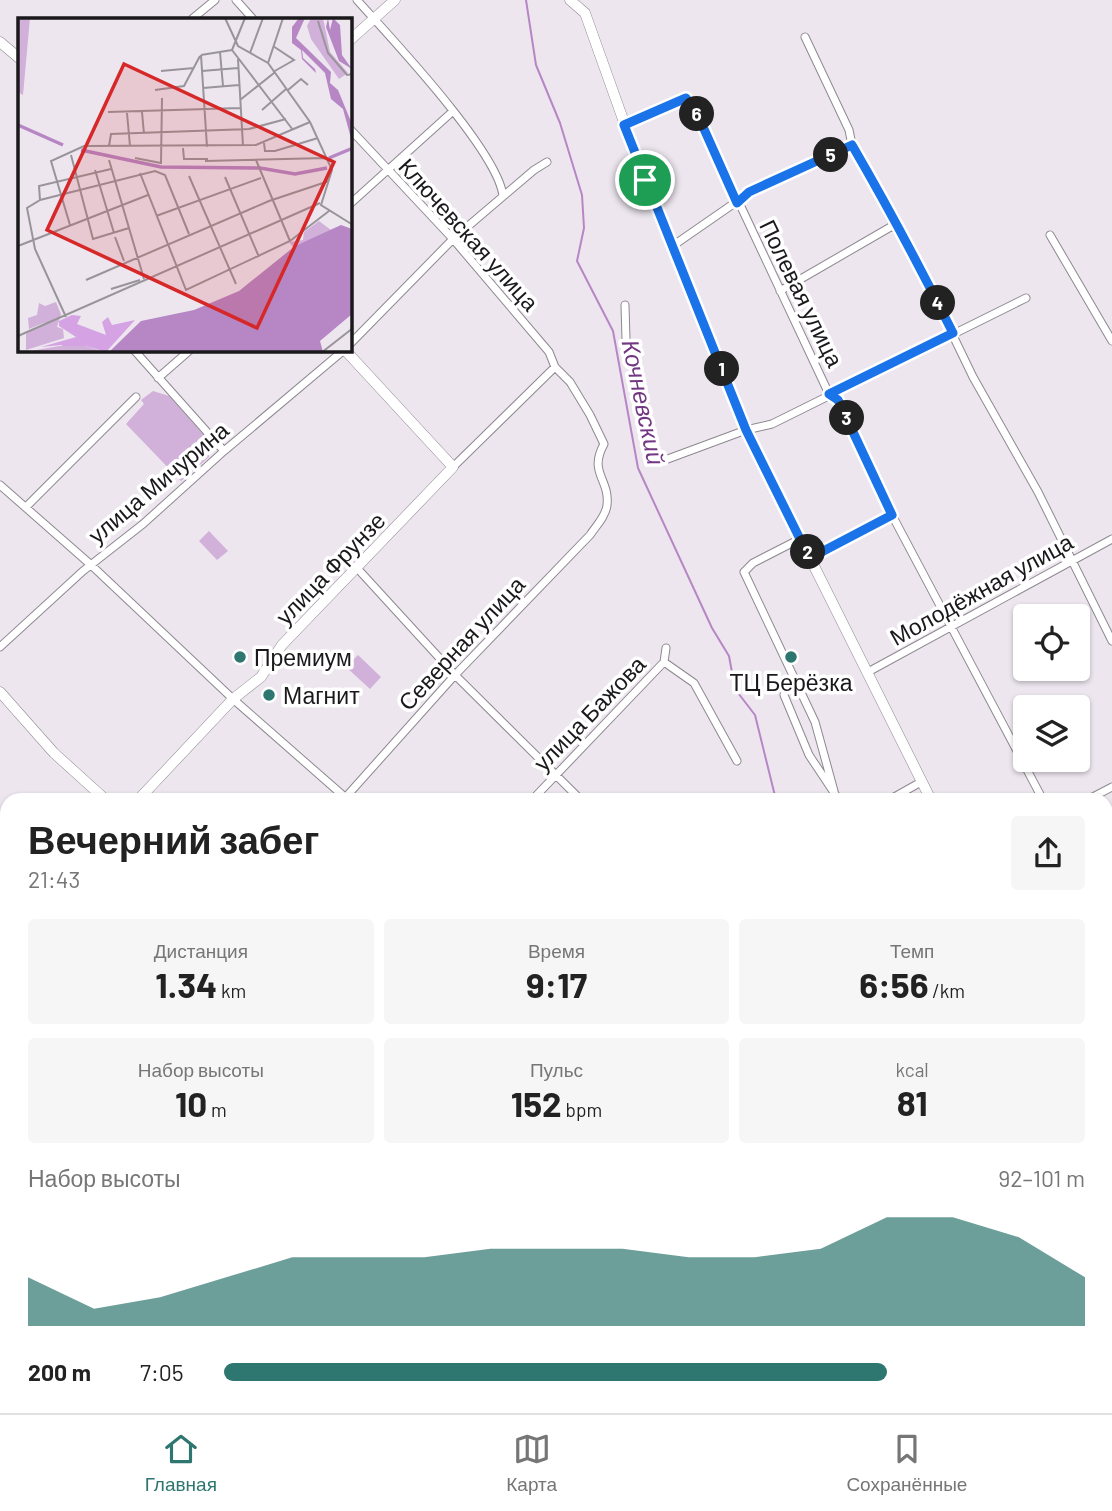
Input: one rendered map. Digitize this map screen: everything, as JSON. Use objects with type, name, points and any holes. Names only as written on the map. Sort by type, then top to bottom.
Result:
[{"type":"street","points":[[193,18],[215,0]]},
{"type":"street","points":[[236,0],[252,18]]},
{"type":"street","points":[[356,0],[452,113],[495,172],[503,196]]},
{"type":"street","points":[[352,38],[395,0]]},
{"type":"street","points":[[570,0],[585,13],[624,125],[746,430],[802,543],[812,557],[927,793]]},
{"type":"street","points":[[805,37],[849,130],[852,145],[894,225],[916,259],[973,376],[992,405],[1112,640]]},
{"type":"street","points":[[0,42],[18,57]]},
{"type":"street","name":"Полевая улица","points":[[624,125],[686,98],[696,111],[829,394],[838,400],[892,515],[1039,793]]},
{"type":"street","points":[[352,203],[452,113]]},
{"type":"street","name":"Ключевская улица","points":[[352,131],[386,171],[453,239],[549,352],[555,367],[570,382],[604,444],[597,456],[596,467],[608,502],[605,514]]},
{"type":"street","points":[[674,245],[749,192],[852,145]]},
{"type":"street","points":[[352,342],[453,239],[547,162]]},
{"type":"street","points":[[780,291],[894,225]]},
{"type":"street","points":[[1050,235],[1112,341]]},
{"type":"street","points":[[625,305],[626,340],[644,401],[645,431],[653,450],[665,460],[746,430],[772,424],[1026,298]]},
{"type":"street","points":[[136,352],[192,411],[224,451]]},
{"type":"street","points":[[158,378],[188,352]]},
{"type":"street","name":"улица Мичурина","points":[[0,647],[90,565],[143,524],[224,451],[343,352]]},
{"type":"street","points":[[347,352],[453,467]]},
{"type":"street","name":"улица Фрунзе","points":[[145,793],[233,699],[261,677],[282,645],[453,467],[555,367]]},
{"type":"street","points":[[26,508],[136,397]]},
{"type":"street","points":[[0,485],[339,793]]},
{"type":"street","name":"Северная улица","points":[[351,793],[455,675],[590,534],[605,514]]},
{"type":"street","points":[[812,557],[892,515]]},
{"type":"street","name":"Молодёжная улица","points":[[868,672],[1112,539]]},
{"type":"street","points":[[802,543],[794,542],[753,563],[744,572],[815,722],[834,791]]},
{"type":"street","points":[[357,568],[455,675],[574,793]]},
{"type":"street","name":"улица Бажова","points":[[539,793],[664,662],[666,648]]},
{"type":"street","points":[[664,662],[694,683],[737,761]]},
{"type":"street","points":[[0,692],[54,753],[98,793]]},
{"type":"street","points":[[785,695],[809,755],[834,791]]},
{"type":"street","points":[[901,793],[921,782]]},
{"type":"shaded area","points":[[153,391],[169,396],[210,442],[209,457],[181,481],[126,424],[144,404],[141,400]]},
{"type":"shaded area","points":[[209,531],[228,551],[217,560],[199,541]]},
{"type":"shaded area","points":[[358,655],[381,677],[370,689],[346,667]]},
{"type":"waterway","name":"Кочневский","points":[[526,0],[536,65],[560,123],[582,195],[584,228],[577,261],[613,331],[638,468],[712,628],[729,656],[735,689],[755,715],[774,793]]},
{"type":"place","name":"Премиум","points":[[240,657]]},
{"type":"place","name":"ТЦ Берёзка","points":[[791,657]]},
{"type":"place","name":"Магнит","points":[[269,695]]},
{"type":"route","points":[[686,98],[696,111],[737,203],[749,192],[852,145],[876,186],[894,225],[916,259],[953,333],[829,394],[838,400],[892,515],[812,557],[778,497],[746,430],[674,245],[645,180],[624,125],[686,98]]}]
